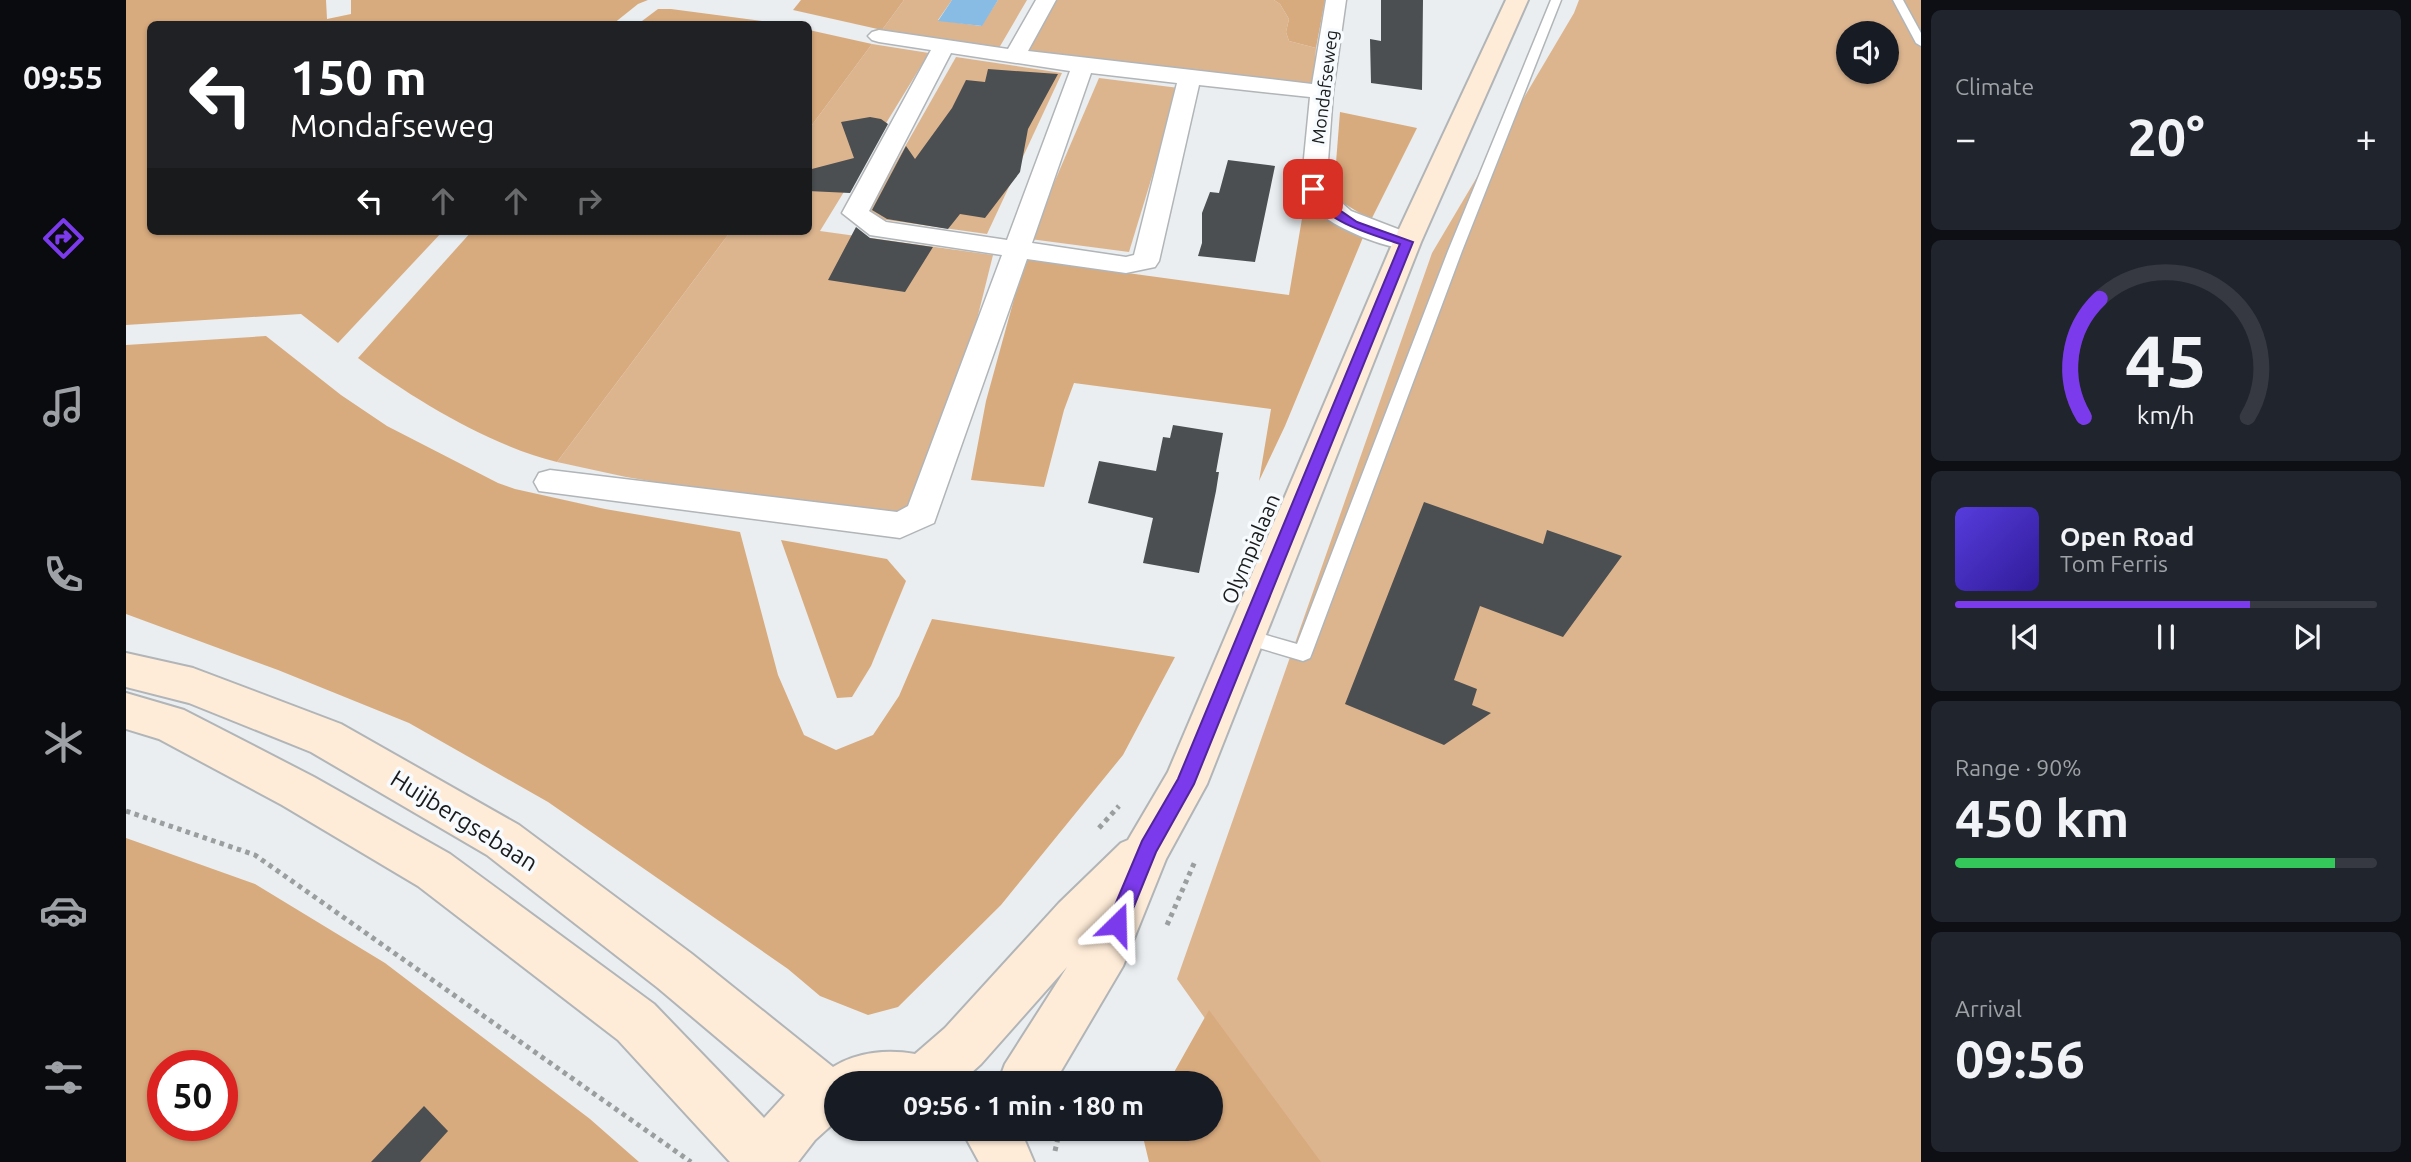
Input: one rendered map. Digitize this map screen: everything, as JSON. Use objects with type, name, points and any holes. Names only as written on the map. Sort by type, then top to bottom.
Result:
[{"type":"main road","name":"Olympialaan","points":[[1031,1071],[1107,949],[1148,847],[1185,784],[1407,242],[1517,0]]},
{"type":"main road","name":"Huijbergsebaan","points":[[126,670],[193,686],[326,738],[503,839],[675,971],[824,1078]]},
{"type":"main road","points":[[126,711],[169,723],[298,791],[434,870],[636,1022],[734,1124],[766,1162],[783,1135],[804,1113],[824,1100]]},
{"type":"main road","name":"Olympialaan","points":[[937,1071],[1076,920],[1148,847]]},
{"type":"street","points":[[1015,56],[1046,0]]},
{"type":"street","name":"Mondafseweg","points":[[1336,0],[1322,92],[1313,189],[1320,202],[1353,224],[1407,242]]},
{"type":"street","points":[[879,36],[1083,66],[1322,92]]},
{"type":"street","points":[[944,46],[855,213],[879,229],[1126,265],[1146,261],[1190,77]]},
{"type":"street","points":[[550,482],[900,525],[922,514],[1015,249],[1083,66]]},
{"type":"lane","points":[[1245,638],[1303,653],[1455,251],[1556,0]]},
{"type":"lane","points":[[1898,0],[1921,43]]},
{"type":"path","points":[[1097,830],[1124,800]]},
{"type":"path","points":[[126,811],[254,855],[691,1162]]},
{"type":"path","points":[[1053,1162],[1057,1141]]},
{"type":"shaded area","points":[[126,0],[326,0],[327,19],[351,14],[351,0],[648,0],[638,4],[617,21],[147,21],[147,235],[439,235],[338,343],[301,314],[126,325]]},
{"type":"shaded area","points":[[801,0],[904,0],[882,30],[793,10]]},
{"type":"shaded area","points":[[904,0],[952,0],[938,20],[981,26],[998,0],[1027,0],[999,48],[882,30]]},
{"type":"shaded area","points":[[1054,0],[1274,0],[1280,4],[1289,19],[1286,32],[1289,41],[1316,48],[1313,87],[1026,51]]},
{"type":"shaded area","points":[[1274,0],[1325,0],[1316,48],[1289,41],[1286,32],[1289,19],[1280,4]]},
{"type":"shaded area","points":[[1579,0],[1921,0],[1921,1162],[1307,1162],[1177,979],[1432,253],[1574,13]]},
{"type":"shaded area","points":[[658,9],[671,9],[762,21],[642,21]]},
{"type":"shaded area","points":[[812,31],[872,44],[812,125]]},
{"type":"shaded area","points":[[872,44],[929,53],[820,231],[993,255],[934,492],[895,523],[626,477],[557,462],[728,235],[812,235],[812,125]]},
{"type":"shaded area","points":[[956,57],[1062,73],[987,234],[865,217]]},
{"type":"shaded area","points":[[1099,78],[1179,88],[1129,252],[1030,239]]},
{"type":"shaded area","points":[[1340,112],[1417,128],[1371,220],[1340,201],[1334,188]]},
{"type":"shaded area","points":[[1306,195],[1310,204],[1322,216],[1364,235],[1285,426],[1259,481],[1271,409],[1074,383],[1064,410],[1044,487],[971,480],[986,401],[1025,259],[1289,295]]},
{"type":"shaded area","points":[[468,235],[728,235],[557,462],[506,445],[453,419],[358,358]]},
{"type":"shaded area","points":[[266,336],[341,395],[387,426],[498,483],[605,509],[740,532],[778,675],[804,735],[836,750],[873,735],[899,696],[932,619],[1175,657],[1123,755],[1001,905],[898,1007],[868,1015],[820,996],[788,969],[548,802],[409,723],[278,670],[126,614],[126,345]]},
{"type":"shaded area","points":[[781,540],[887,559],[906,581],[871,666],[852,697],[837,698]]},
{"type":"shaded area","points":[[126,838],[255,884],[385,963],[590,1119],[639,1162],[126,1162]]},
{"type":"shaded area","points":[[1209,1010],[1321,1162],[1149,1162],[1144,1141],[1223,1141],[1223,1071],[1175,1071]]},
{"type":"water","points":[[952,0],[998,0],[982,26],[938,21]]},
{"type":"building","points":[[1381,0],[1423,0],[1422,90],[1371,83],[1370,39],[1381,41]]},
{"type":"building","points":[[988,69],[1058,74],[1028,129],[1020,172],[985,218],[960,214],[948,229],[887,219],[872,210],[906,146],[915,159],[952,108],[966,80],[985,82]]},
{"type":"building","points":[[870,117],[881,119],[888,124],[850,193],[812,191],[812,169],[854,158],[841,122]]},
{"type":"building","points":[[1228,160],[1275,166],[1255,262],[1198,256],[1202,243],[1202,213],[1210,192],[1219,193]]},
{"type":"building","points":[[856,227],[870,238],[933,247],[905,292],[828,280]]},
{"type":"building","points":[[1173,425],[1223,433],[1216,472],[1219,472],[1216,491],[1199,573],[1143,563],[1153,518],[1088,503],[1099,461],[1156,471],[1163,437],[1170,438]]},
{"type":"building","points":[[1424,502],[1543,544],[1547,530],[1622,556],[1563,637],[1480,606],[1454,680],[1477,689],[1472,705],[1491,713],[1444,745],[1345,704]]},
{"type":"building","points":[[424,1106],[448,1131],[420,1162],[371,1162]]},
{"type":"route","points":[[1117,924],[1148,847],[1185,784],[1407,242],[1353,224],[1320,202],[1313,189]]}]
